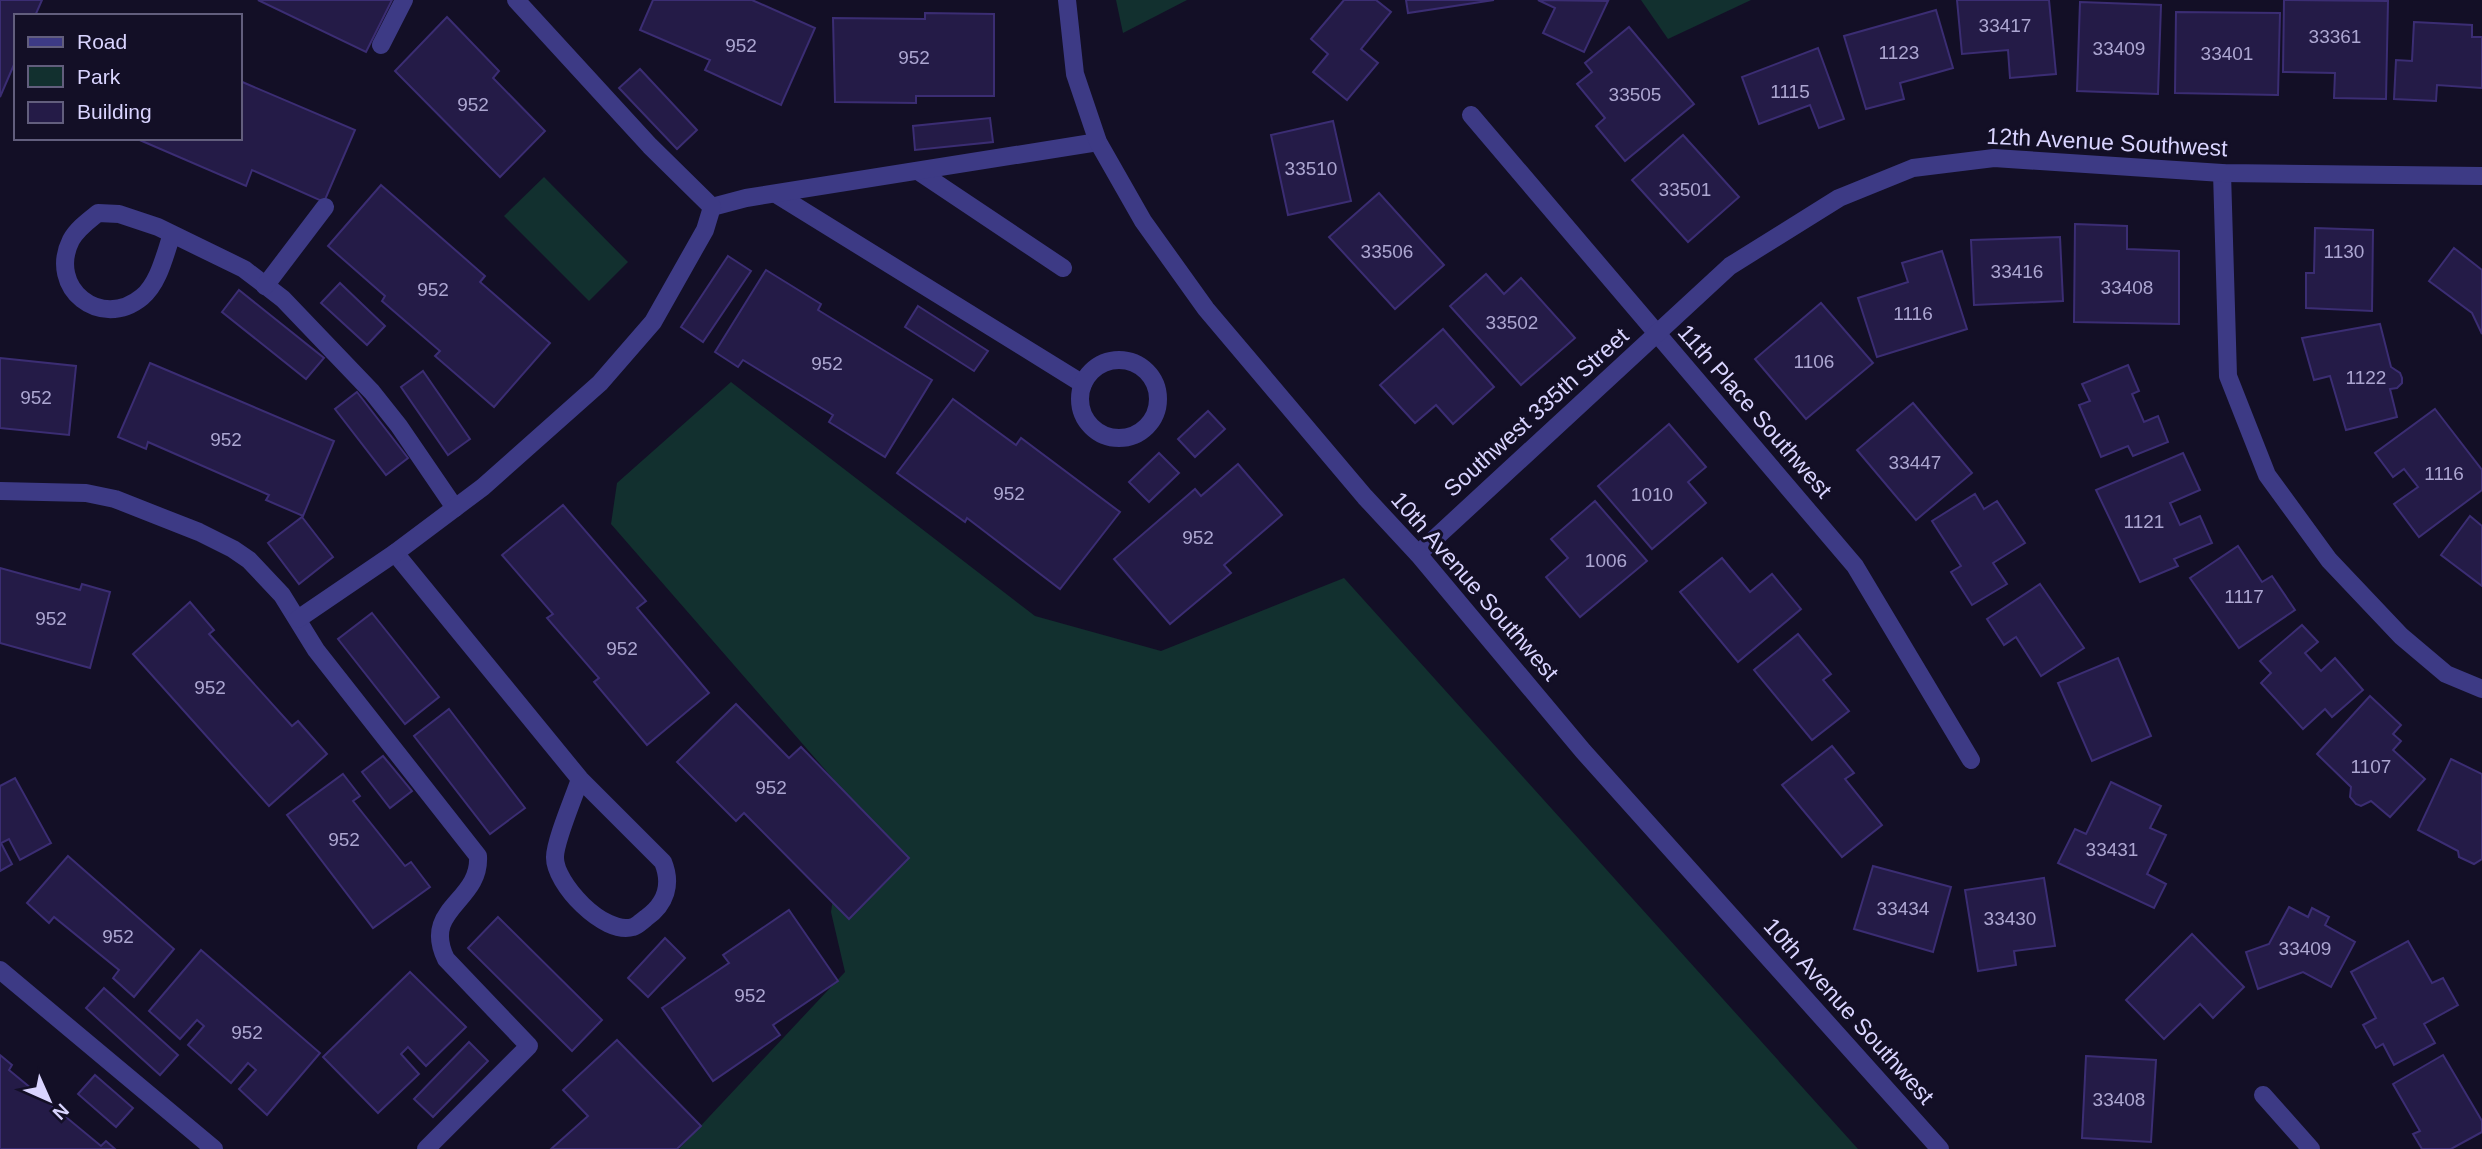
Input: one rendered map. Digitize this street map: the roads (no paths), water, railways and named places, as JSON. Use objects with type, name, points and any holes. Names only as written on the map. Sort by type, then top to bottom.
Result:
[{"type":"street","points":[[381,45],[404,0]]},
{"type":"street","points":[[516,0],[650,146],[712,207]]},
{"type":"street","name":"10th Avenue Southwest","points":[[1068,0],[1075,74],[1098,142],[1143,221],[1206,309],[1365,497],[1418,554],[1583,751],[1940,1149]]},
{"type":"street","name":"11th Place Southwest","points":[[1471,115],[1855,566],[1971,760]]},
{"type":"street","points":[[712,207],[776,194],[1098,142]]},
{"type":"street","name":"12th Avenue Southwest","points":[[1657,335],[1730,266],[1839,198],[1913,168],[1994,158],[2222,173],[2482,176]]},
{"type":"street","points":[[918,171],[1063,268]]},
{"type":"street","points":[[2222,173],[2228,376],[2267,475],[2329,560],[2401,635],[2446,674],[2482,689]]},
{"type":"street","points":[[776,194],[1083,384]]},
{"type":"street","points":[[265,286],[325,207]]},
{"type":"street","points":[[298,619],[395,553],[483,487],[600,383],[653,323],[705,230],[712,207]]},
{"type":"street","points":[[172,234],[154,281],[143,296],[127,307],[107,309],[88,305],[73,291],[66,276],[65,260],[72,239],[97,213],[119,214],[172,234],[244,269],[283,299],[372,392],[399,426],[455,508]]},
{"type":"street","name":"Southwest 335th Street","points":[[1418,554],[1657,335]]},
{"type":"street","points":[[1126,360],[1144,368],[1153,379],[1158,396],[1156,412],[1148,426],[1131,437],[1118,439],[1104,435],[1087,422],[1082,413],[1080,400],[1083,384],[1094,369],[1105,363],[1126,360]]},
{"type":"street","points":[[0,491],[86,493],[115,499],[199,531],[249,561],[282,595],[316,650],[478,856],[479,869],[475,880],[442,923],[438,933],[440,947],[446,959],[528,1046],[426,1149]]},
{"type":"street","points":[[395,553],[580,779],[663,862],[669,876],[668,889],[662,902],[633,928],[612,926],[601,920],[566,886],[556,869],[554,854],[580,779]]},
{"type":"street","points":[[0,970],[214,1149]]},
{"type":"street","points":[[2263,1095],[2311,1149]]}]
